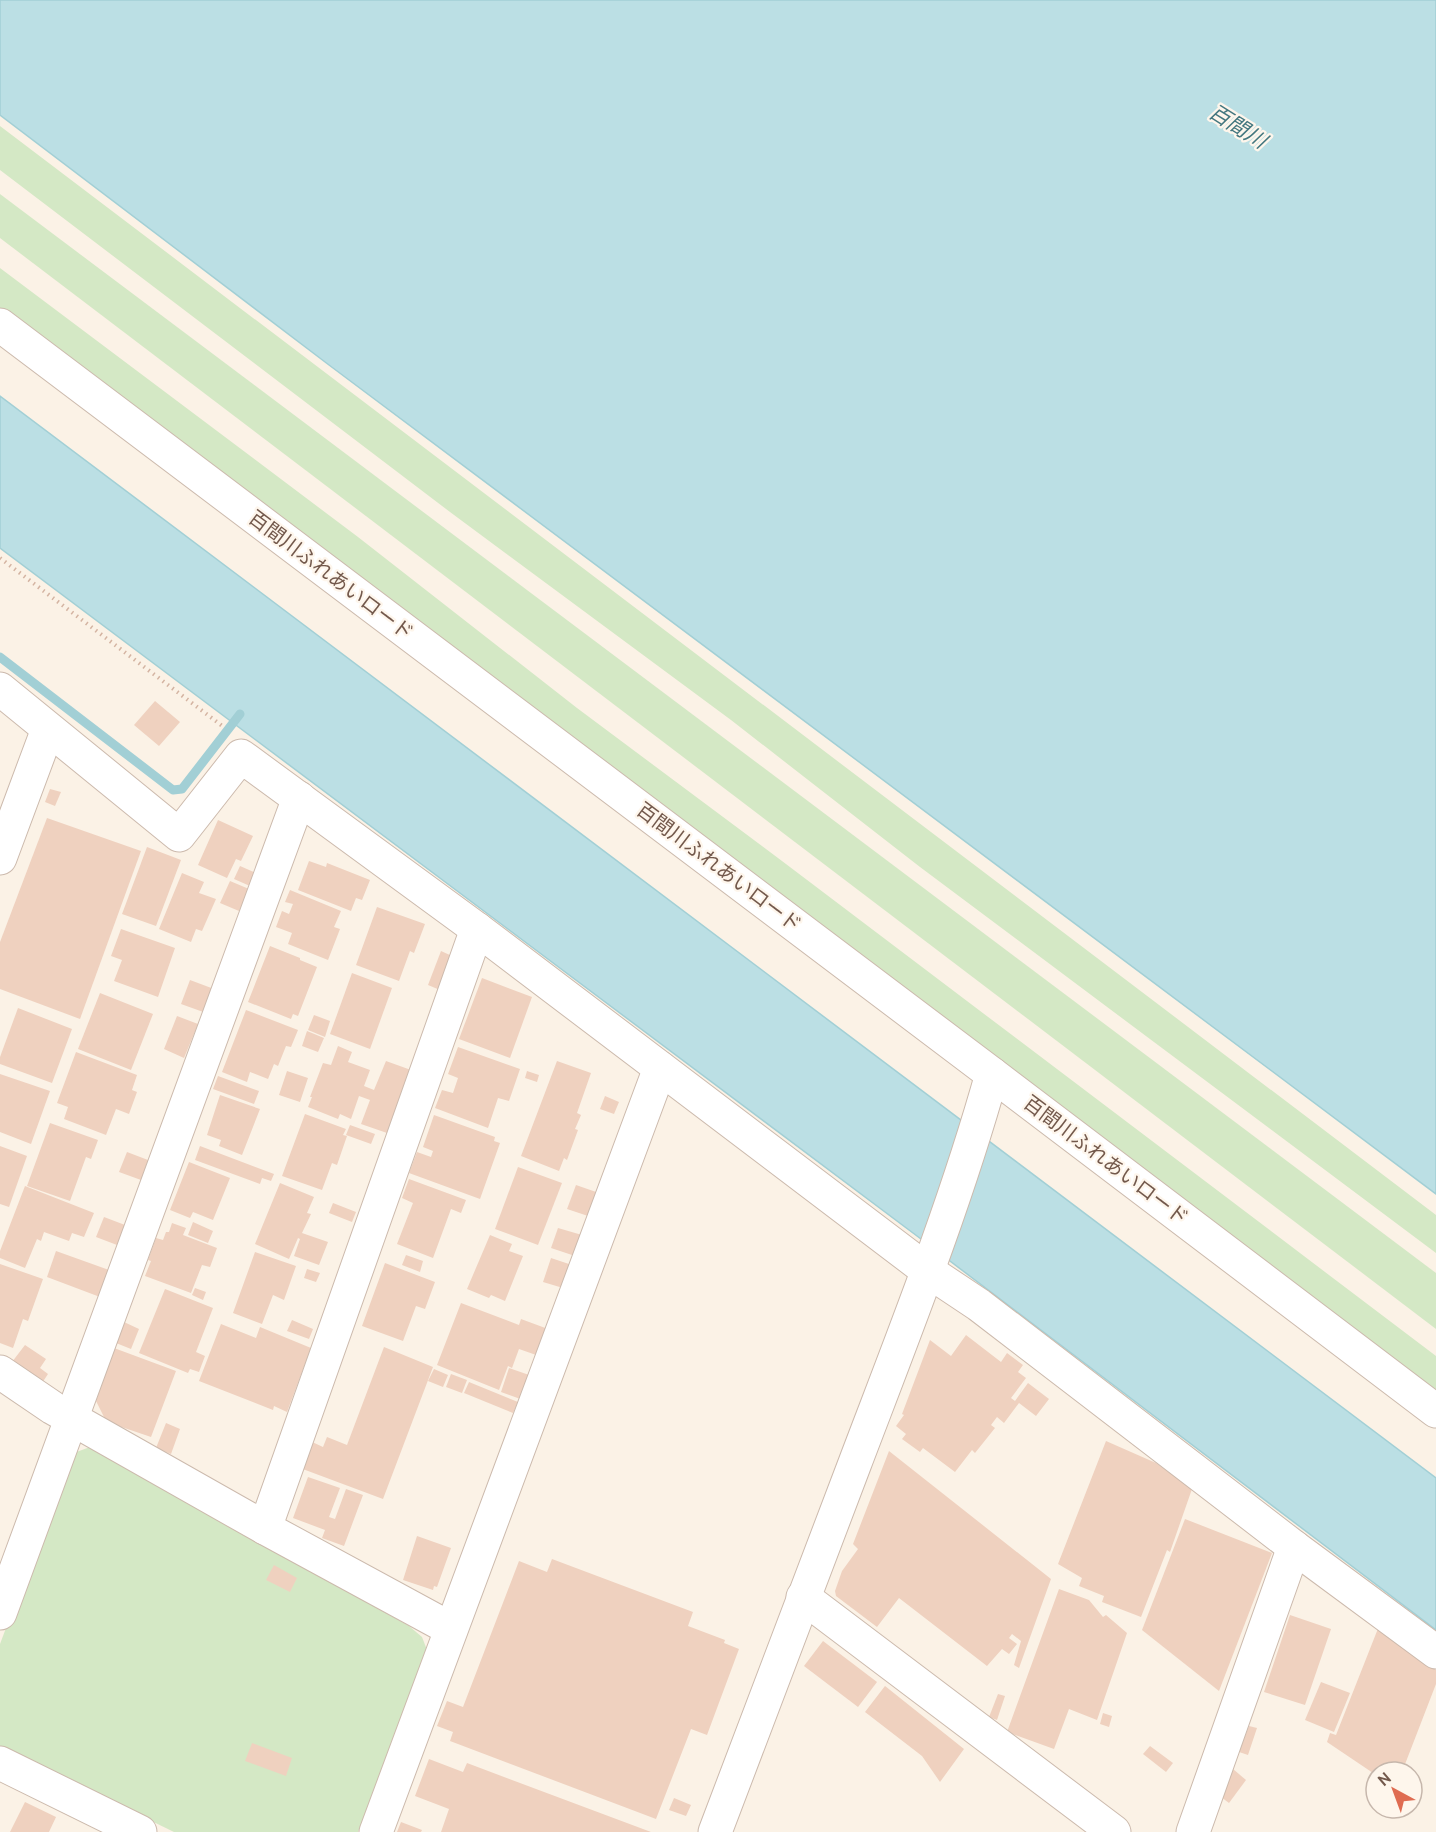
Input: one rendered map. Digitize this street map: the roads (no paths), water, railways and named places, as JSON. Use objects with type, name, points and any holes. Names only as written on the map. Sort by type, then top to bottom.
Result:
[{"type":"street","name":"百間川ふれあいロード","points":[[0,325],[1436,1411]]},
{"type":"street","points":[[0,689],[179,835],[241,756],[477,928],[660,1068],[933,1258],[979,1305],[1294,1547],[1436,1652]]},
{"type":"street","points":[[0,858],[48,729]]},
{"type":"street","points":[[0,1613],[299,798]]},
{"type":"street","points":[[265,1528],[477,928]]},
{"type":"street","points":[[376,1832],[660,1068]]},
{"type":"street","points":[[715,1832],[933,1258],[978,1124],[992,1074]]},
{"type":"street","points":[[0,1372],[52,1408],[451,1629]]},
{"type":"street","points":[[1193,1832],[1294,1547]]},
{"type":"street","points":[[803,1597],[1114,1832]]},
{"type":"street","points":[[0,1763],[140,1832]]},
{"type":"water","name":"百間川","points":[[0,0],[1436,0],[1436,1194],[329,365],[0,115]]},
{"type":"water","points":[[0,396],[1436,1478],[1436,1630],[917,1236],[0,548]]},
{"type":"waterway","points":[[0,657],[173,790],[182,789],[240,714]]}]
